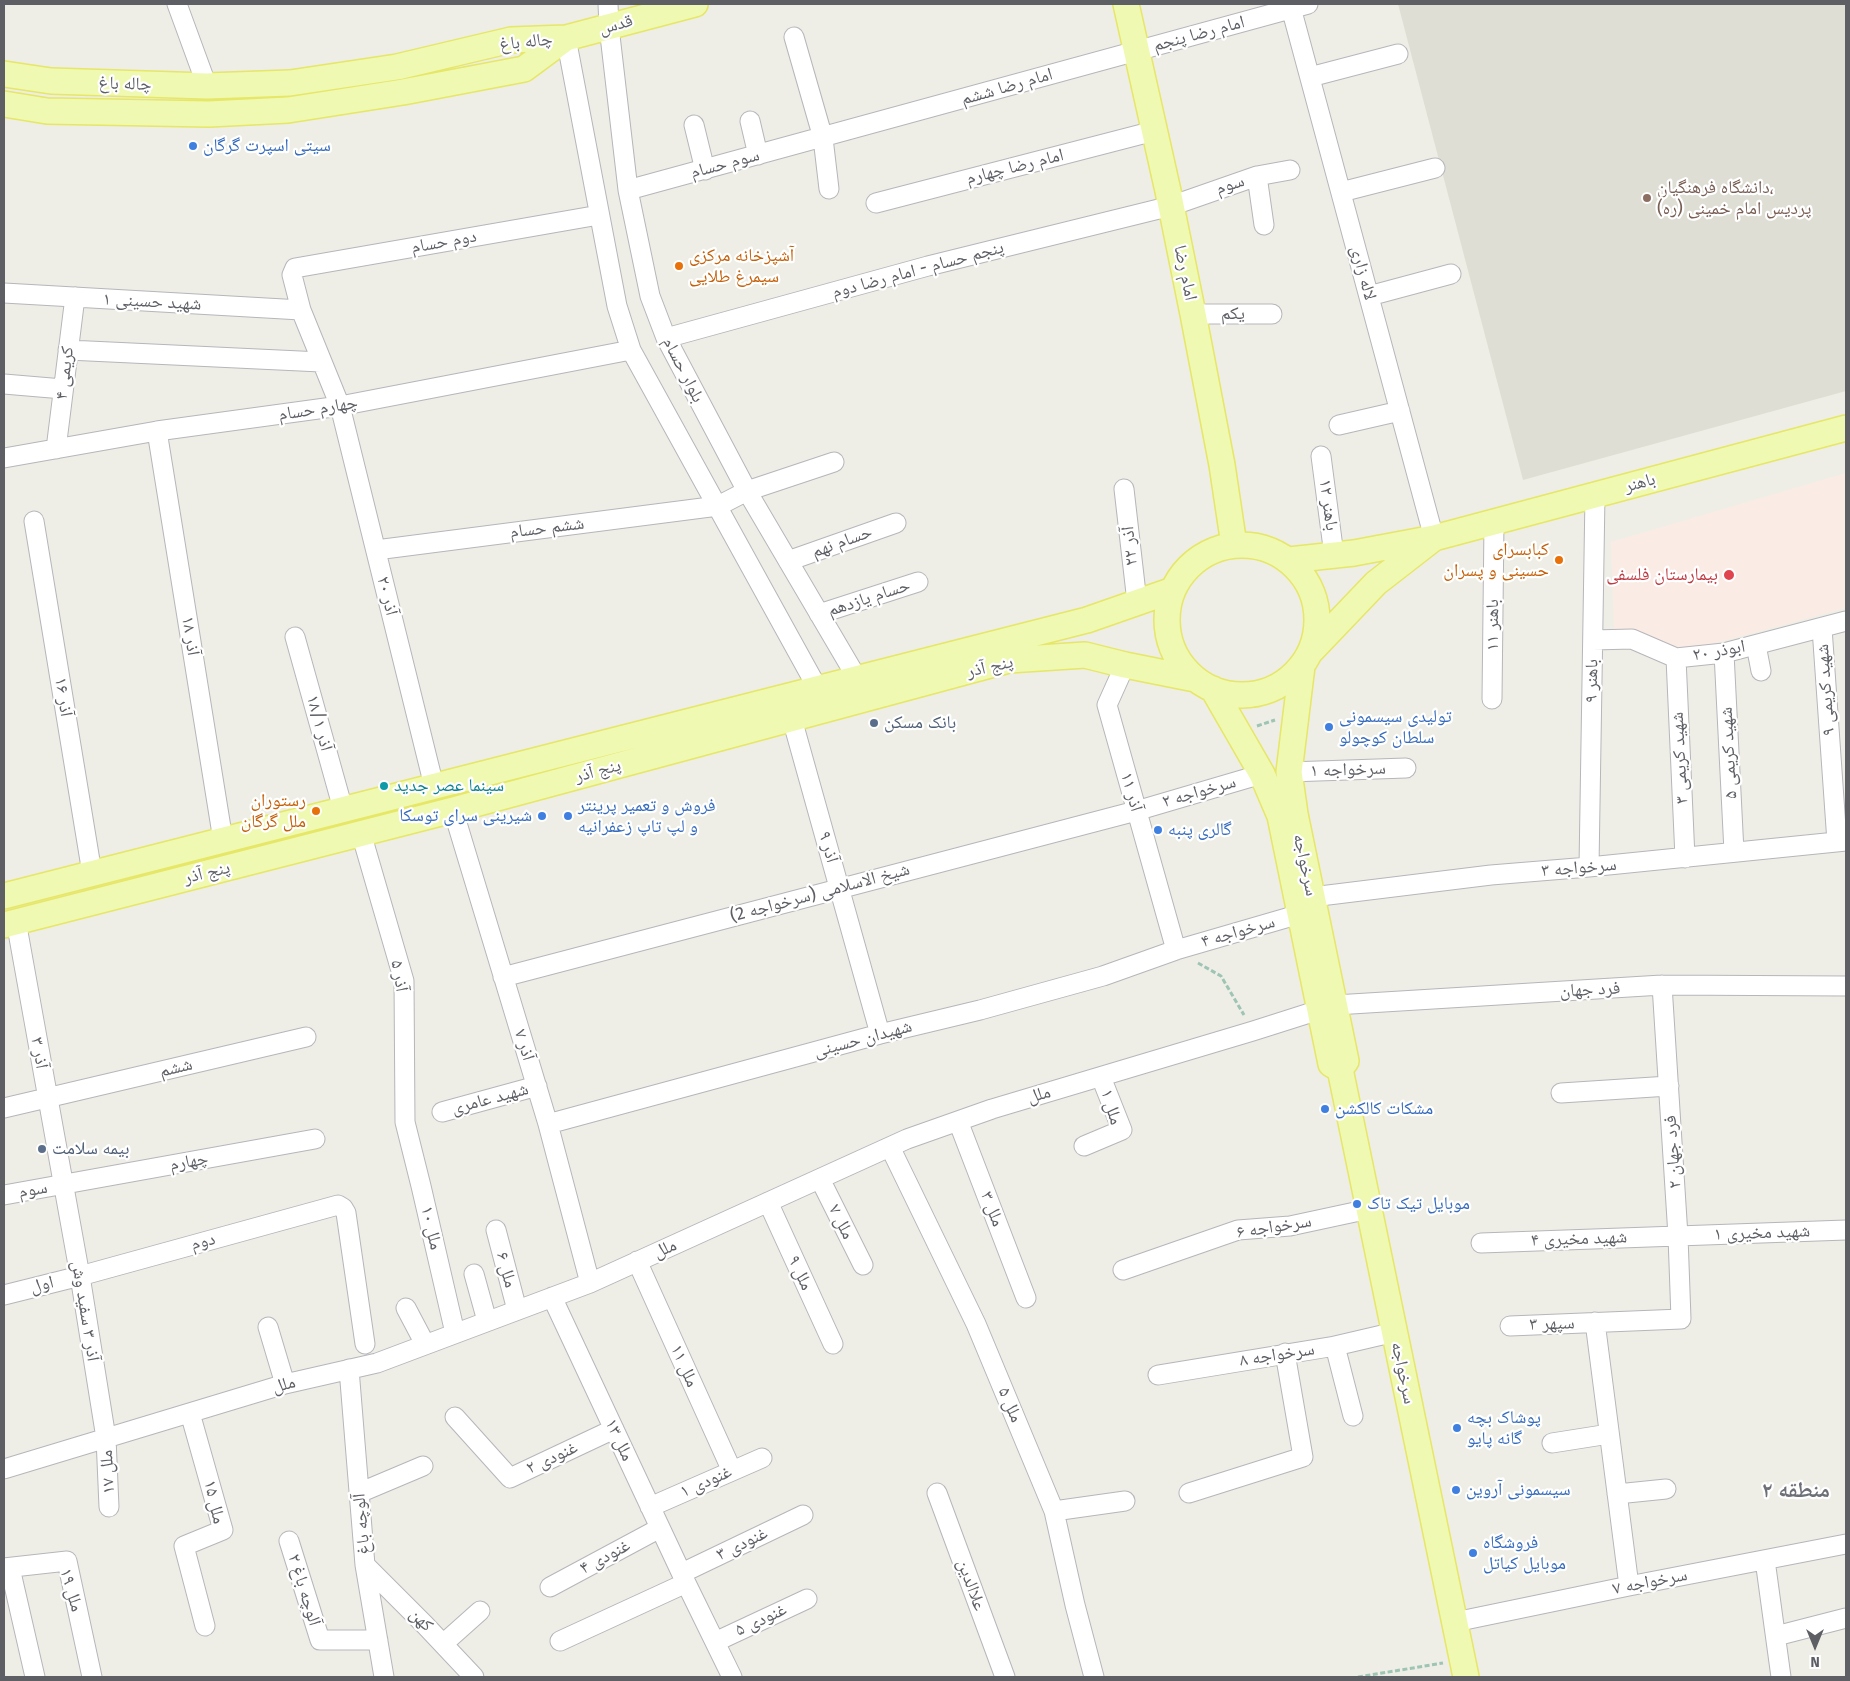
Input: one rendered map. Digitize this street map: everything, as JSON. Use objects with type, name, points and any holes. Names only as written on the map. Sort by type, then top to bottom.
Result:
[{"type":"main road","name":"قدس","points":[[566,38],[608,15],[695,4]]},
{"type":"main road","name":"امام رضا","points":[[1126,4],[1193,314],[1222,465],[1234,545]]},
{"type":"main road","name":"چاله باغ","points":[[4,74],[51,81],[207,86],[290,83],[398,67],[511,40],[566,38]]},
{"type":"main road","name":"چاله باغ","points":[[4,104],[47,111],[209,114],[288,110],[403,92],[524,69],[566,38]]},
{"type":"main road","points":[[47,111],[51,81]]},
{"type":"main road","name":"باهنر","points":[[1289,560],[1334,555],[1434,538],[1846,428]]},
{"type":"main road","name":"باهنر","points":[[1307,658],[1376,583],[1434,538]]},
{"type":"main road","points":[[1234,545],[1253,545],[1272,550],[1289,560],[1303,575],[1313,592],[1318,611],[1318,631],[1307,658],[1288,680],[1270,690],[1252,695],[1232,695],[1204,684],[1182,665],[1172,648],[1167,628],[1167,609],[1173,590],[1183,573],[1197,559],[1214,550],[1234,545]]},
{"type":"main road","name":"پنج آذر","points":[[4,896],[1087,620],[1173,590]]},
{"type":"main road","name":"پنج آذر","points":[[10,923],[453,810],[1009,660],[1085,655],[1204,684]]},
{"type":"main road","name":"سرخواجه","points":[[1306,906],[1289,772],[1296,714],[1307,658]]},
{"type":"main road","name":"سرخواجه","points":[[1204,684],[1238,732],[1262,774],[1280,816],[1306,906],[1465,1669]]},
{"type":"street","points":[[177,4],[207,86]]},
{"type":"street","name":"امام رضا پنجم","points":[[1136,51],[1296,5]]},
{"type":"street","name":"لاله زاری","points":[[1296,5],[1310,76],[1434,538]]},
{"type":"street","name":"بلوار حسام","points":[[608,15],[628,190],[650,296],[666,338],[747,491],[857,678]]},
{"type":"street","points":[[794,37],[822,138],[829,189]]},
{"type":"street","name":"بلوار حسام","points":[[566,38],[617,306],[631,350],[818,689]]},
{"type":"street","name":"امام رضا ششم","points":[[822,138],[1136,51]]},
{"type":"street","points":[[1310,76],[1398,54]]},
{"type":"street","points":[[750,121],[758,155]]},
{"type":"street","points":[[694,125],[705,170]]},
{"type":"street","name":"امام رضا چهارم","points":[[876,203],[1154,131]]},
{"type":"street","name":"سوم حسام","points":[[628,190],[822,138]]},
{"type":"street","points":[[1341,192],[1435,168]]},
{"type":"street","name":"سوم","points":[[1171,206],[1257,176],[1290,170]]},
{"type":"street","points":[[1257,176],[1264,225]]},
{"type":"street","name":"پنجم حسام - امام رضا دوم","points":[[666,338],[928,266],[1171,206]]},
{"type":"street","name":"دوم حسام","points":[[292,275],[295,268],[600,215]]},
{"type":"street","points":[[1369,296],[1450,274]]},
{"type":"street","name":"۲۰ آذر","points":[[292,275],[301,310],[340,406],[434,786]]},
{"type":"street","name":"۱ شهید حسینی","points":[[4,292],[301,310]]},
{"type":"street","name":"کریمی ۴","points":[[56,449],[75,297]]},
{"type":"street","name":"یکم","points":[[1193,314],[1272,314]]},
{"type":"street","points":[[68,350],[321,362]]},
{"type":"street","name":"چهارم حسام","points":[[4,458],[157,431],[340,406],[631,350]]},
{"type":"street","points":[[4,384],[63,389]]},
{"type":"street","points":[[1338,425],[1400,411]]},
{"type":"street","name":"۱۸ آذر","points":[[157,431],[223,840]]},
{"type":"street","name":"۱۲ باهنر","points":[[1321,456],[1334,555]]},
{"type":"street","points":[[718,506],[747,491],[834,462]]},
{"type":"street","name":"۲۲ آذر","points":[[1124,490],[1136,602]]},
{"type":"street","name":"۹ باهنر","points":[[1589,868],[1595,495]]},
{"type":"street","name":"ششم حسام","points":[[376,550],[718,506]]},
{"type":"street","name":"۱۶ آذر","points":[[34,521],[92,873]]},
{"type":"street","name":"باهنر ۱۱","points":[[1492,699],[1494,522]]},
{"type":"street","name":"حسام نهم","points":[[788,561],[896,523]]},
{"type":"street","name":"حسام یازدهم","points":[[819,614],[918,582]]},
{"type":"street","name":"ابوذر ۲۰","points":[[1593,640],[1632,639],[1676,658],[1724,653],[1846,621]]},
{"type":"street","name":"۹ شهید کریمی","points":[[1822,628],[1842,841]]},
{"type":"street","name":"۱۸/۱ آذر","points":[[295,637],[343,809]]},
{"type":"street","points":[[1756,645],[1761,671]]},
{"type":"street","name":"۵ شهید کریمی","points":[[1724,653],[1734,852]]},
{"type":"street","name":"۳ شهید کریمی","points":[[1676,658],[1685,858]]},
{"type":"street","name":"آذر ۱۱","points":[[1125,665],[1107,705],[1176,950]]},
{"type":"street","name":"۹ آذر","points":[[792,719],[880,1034]]},
{"type":"street","name":"سرخواجه ۱","points":[[1289,772],[1406,768]]},
{"type":"street","name":"سرخواجه ۲","points":[[1136,811],[1262,774]]},
{"type":"street","name":"آذر ۷","points":[[453,810],[537,1086],[590,1283]]},
{"type":"street","name":"شیخ الاسلامی (سرخواجه 2)","points":[[504,977],[1136,811]]},
{"type":"street","name":"آذر ۵","points":[[361,834],[404,981],[405,1122]]},
{"type":"street","name":"سرخواجه ۳","points":[[1306,906],[1491,875],[1589,868],[1842,841]]},
{"type":"street","name":"سرخواجه ۴","points":[[1176,950],[1306,906]]},
{"type":"street","name":"۳ آذر","points":[[10,923],[63,1185]]},
{"type":"street","name":"شهیدان حسینی","points":[[548,1124],[1103,976],[1176,950]]},
{"type":"street","name":"فرد جهان","points":[[1327,1007],[1662,985],[1846,986]]},
{"type":"street","name":"۲ فرد جهان","points":[[1662,985],[1678,1236],[1681,1319]]},
{"type":"street","name":"ملل","points":[[4,1469],[286,1384],[377,1362],[590,1283],[890,1147],[992,1108],[1253,1032],[1327,1007]]},
{"type":"street","name":"ششم","points":[[4,1108],[306,1038]]},
{"type":"street","name":"ملل ۱","points":[[1084,1146],[1122,1130],[1101,1077]]},
{"type":"street","name":"شهید عامری","points":[[442,1112],[537,1086]]},
{"type":"street","points":[[1561,1093],[1668,1086]]},
{"type":"street","name":"ملل ۳","points":[[958,1121],[1026,1298]]},
{"type":"street","name":"۱۰ ملل","points":[[405,1122],[455,1333]]},
{"type":"street","name":"چهارم","points":[[63,1185],[316,1139]]},
{"type":"street","name":"ملل ۵","points":[[890,1147],[976,1324],[1054,1511],[1075,1605],[1094,1677]]},
{"type":"street","name":"۷ ملل","points":[[820,1179],[863,1265]]},
{"type":"street","name":"سوم","points":[[4,1195],[63,1185]]},
{"type":"street","name":"آذر ۳ سفید وش","points":[[63,1185],[80,1276],[106,1438]]},
{"type":"street","name":"ملل ۹","points":[[768,1202],[833,1344]]},
{"type":"street","name":"دوم","points":[[80,1276],[338,1205],[346,1213],[365,1344]]},
{"type":"street","name":"سرخواجه ۶","points":[[1124,1270],[1238,1230],[1290,1226],[1369,1209]]},
{"type":"street","name":"۶ ملل","points":[[496,1230],[517,1310]]},
{"type":"street","name":"شهید مخیری ۱","points":[[1678,1236],[1846,1230]]},
{"type":"street","name":"۴ شهید مخیری","points":[[1481,1243],[1678,1236]]},
{"type":"street","name":"۱۱ ملل","points":[[637,1261],[732,1471]]},
{"type":"street","points":[[474,1274],[487,1321]]},
{"type":"street","name":"اول","points":[[4,1295],[80,1276]]},
{"type":"street","name":"ملل ۱۳","points":[[552,1297],[732,1677]]},
{"type":"street","points":[[406,1308],[425,1344]]},
{"type":"street","name":"۳ سپهر","points":[[1510,1326],[1681,1319]]},
{"type":"street","points":[[1595,1322],[1629,1586]]},
{"type":"street","points":[[268,1327],[286,1384]]},
{"type":"street","name":"۸ سرخواجه","points":[[1158,1375],[1335,1346],[1395,1332]]},
{"type":"street","points":[[1335,1346],[1353,1416]]},
{"type":"street","points":[[1188,1493],[1304,1457],[1285,1353]]},
{"type":"street","name":"آلوچه باغ","points":[[349,1369],[365,1565],[384,1677]]},
{"type":"street","name":"ملل ۱۵","points":[[190,1413],[223,1530],[184,1546],[205,1626]]},
{"type":"street","name":"۲ غنودی","points":[[455,1417],[510,1478],[614,1429]]},
{"type":"street","points":[[1552,1443],[1610,1434]]},
{"type":"street","name":"ملل ۱۷","points":[[106,1438],[109,1507]]},
{"type":"street","name":"۱ غنودی","points":[[650,1507],[762,1458]]},
{"type":"street","points":[[359,1492],[423,1466]]},
{"type":"street","points":[[1617,1494],[1666,1489]]},
{"type":"street","name":"علاالدین","points":[[938,1493],[1005,1677]]},
{"type":"street","points":[[1054,1511],[1125,1501]]},
{"type":"street","name":"۳ غنودی","points":[[560,1641],[631,1607],[803,1514]]},
{"type":"street","name":"۴ غنودی","points":[[550,1587],[660,1528]]},
{"type":"street","name":"۲ آلوچه باغ","points":[[289,1541],[320,1640],[378,1640]]},
{"type":"street","name":"سرخواجه ۷","points":[[1455,1622],[1846,1544]]},
{"type":"street","points":[[1765,1560],[1781,1677]]},
{"type":"street","name":"ملل ۱۹","points":[[7,1568],[67,1561],[92,1677]]},
{"type":"street","name":"کهن","points":[[365,1565],[444,1644],[474,1677]]},
{"type":"street","points":[[7,1568],[34,1672]]},
{"type":"street","name":"۵ غنودی","points":[[715,1642],[807,1599]]},
{"type":"street","points":[[444,1644],[480,1611]]},
{"type":"street","points":[[1776,1636],[1846,1618]]},
{"type":"path","points":[[1238,732],[1296,714]]},
{"type":"path","points":[[1176,950],[1222,976],[1253,1032]]},
{"type":"path","points":[[1358,1677],[1465,1669]]},
{"type":"shaded area","name":"دانشگاه فرهنگیان، پردیس امام خمینی (ره)","points":[[1398,4],[1846,4],[1846,391],[1523,480]]},
{"type":"shaded area","name":"بیمارستان فلسفی","points":[[1846,473],[1846,608],[1683,652],[1614,629],[1611,542]]},
{"type":"place","name":"سیتی اسپرت گرگان","points":[[193,146]]},
{"type":"place","name":"دانشگاه فرهنگیان، پردیس امام خمینی (ره)","points":[[1647,198]]},
{"type":"place","name":"آشپزخانه مرکزی سیمرغ طلایی","points":[[679,266]]},
{"type":"place","name":"کبابسرای حسینی و پسران","points":[[1559,560]]},
{"type":"place","name":"بیمارستان فلسفی","points":[[1729,575]]},
{"type":"place","name":"بانک مسکن","points":[[874,723]]},
{"type":"place","name":"تولیدی سیسمونی سلطان کوچولو","points":[[1329,727]]},
{"type":"place","name":"سینما عصر جدید","points":[[384,786]]},
{"type":"place","name":"رستوران ملل گرگان","points":[[316,811]]},
{"type":"place","name":"شیرینی سرای توسکا","points":[[542,816]]},
{"type":"place","name":"فروش و تعمیر پرینتر و لپ تاپ زعفرانیه","points":[[568,816]]},
{"type":"place","name":"گالری پنبه","points":[[1158,830]]},
{"type":"place","name":"مشکات کالکشن","points":[[1325,1109]]},
{"type":"place","name":"بیمه سلامت","points":[[42,1149]]},
{"type":"place","name":"موبایل تیک تاک","points":[[1357,1204]]},
{"type":"place","name":"پوشاک بچه گانه پایو","points":[[1457,1428]]},
{"type":"place","name":"سیسمونی آروین","points":[[1456,1490]]},
{"type":"place","name":"فروشگاه موبایل کیاتل","points":[[1473,1553]]},
{"type":"district","name":"منطقه ۲","points":[[1796,1491]]}]
